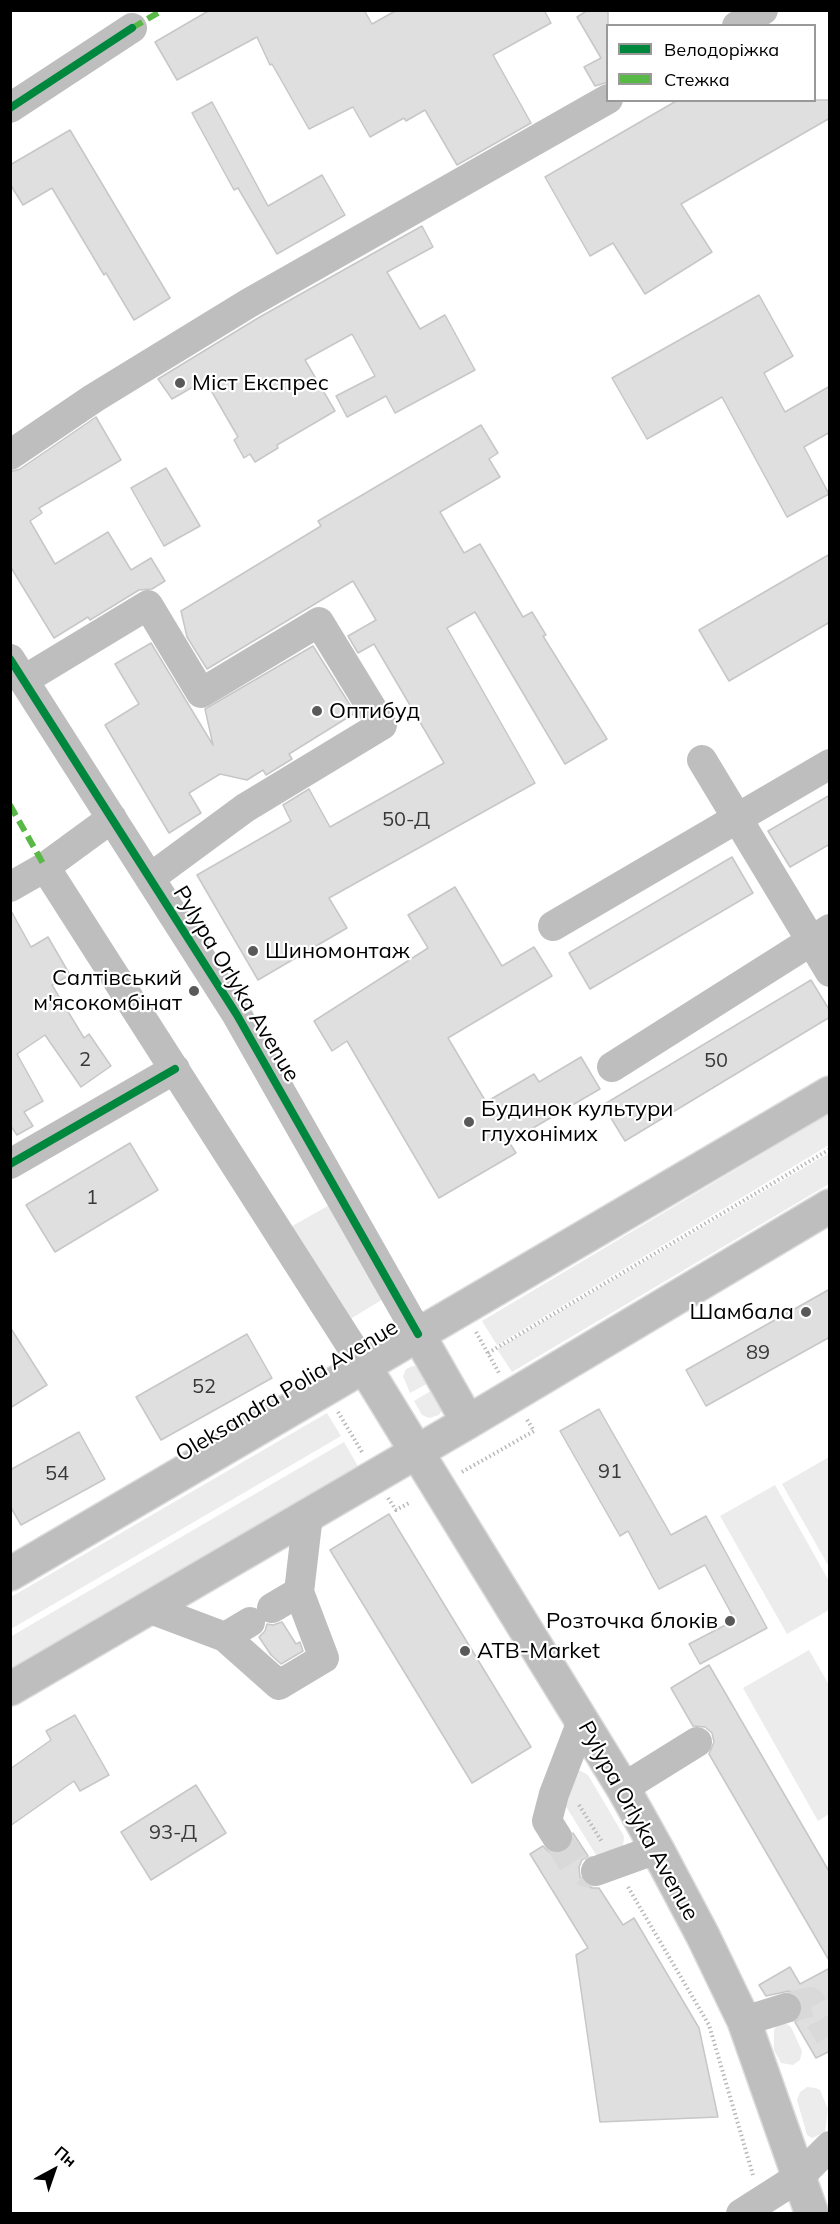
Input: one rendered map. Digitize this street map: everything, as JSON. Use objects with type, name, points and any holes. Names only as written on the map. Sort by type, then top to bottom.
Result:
[{"type":"main road","name":"Oleksandra Polia Avenue","points":[[10,1574],[830,1093]]},
{"type":"main road","points":[[10,1689],[468,1422],[830,1206]]},
{"type":"main road","points":[[418,1334],[468,1422]]},
{"type":"main road","name":"Pylypa Orlyka Avenue","points":[[364,1366],[623,1788],[657,1849],[744,2021],[812,2214]]},
{"type":"street","points":[[740,24],[763,10]]},
{"type":"street","points":[[10,108],[132,28]]},
{"type":"street","points":[[10,455],[94,398],[249,303],[606,100]]},
{"type":"street","points":[[17,670],[148,605],[201,693],[319,622],[382,725],[245,808],[150,878]]},
{"type":"street","name":"Pylypa Orlyka Avenue","points":[[17,670],[237,1015],[418,1334]]},
{"type":"street","points":[[702,760],[737,818],[820,934],[830,972]]},
{"type":"street","points":[[553,926],[830,764]]},
{"type":"street","points":[[10,887],[45,867],[112,818]]},
{"type":"street","points":[[45,867],[364,1366]]},
{"type":"street","points":[[612,1067],[820,934]]},
{"type":"street","points":[[10,1164],[175,1069]]},
{"type":"street","points":[[249,1622],[279,1685],[324,1658],[298,1592],[308,1515]]},
{"type":"street","points":[[148,1608],[249,1622],[298,1592]]},
{"type":"street","points":[[557,1838],[548,1821],[554,1794],[582,1721]]},
{"type":"street","points":[[623,1788],[697,1742]]},
{"type":"street","points":[[596,1871],[657,1849]]},
{"type":"street","points":[[744,2021],[786,2008]]},
{"type":"street","points":[[741,2214],[799,2177],[830,2146]]},
{"type":"path","points":[[488,1353],[830,1149]]},
{"type":"path","points":[[473,1326],[503,1378]]},
{"type":"path","points":[[335,1406],[367,1461]]},
{"type":"path","points":[[459,1474],[534,1431],[522,1412]]},
{"type":"path","points":[[385,1492],[396,1510],[409,1503]]},
{"type":"shaded area","points":[[829,1114],[829,1145],[497,1345],[482,1321]]},
{"type":"shaded area","points":[[829,1153],[829,1184],[512,1372],[497,1349]]},
{"type":"shaded area","points":[[333,1203],[388,1296],[347,1321],[287,1229]]},
{"type":"shaded area","points":[[413,1366],[420,1367],[430,1382],[410,1393],[403,1376],[406,1369]]},
{"type":"shaded area","points":[[434,1389],[443,1408],[439,1415],[429,1418],[422,1415],[414,1401]]},
{"type":"shaded area","points":[[327,1413],[341,1436],[11,1629],[11,1597]]},
{"type":"shaded area","points":[[344,1442],[359,1468],[11,1672],[10,1637]]},
{"type":"shaded area","points":[[829,1457],[829,1567],[782,1484]]},
{"type":"shaded area","points":[[775,1485],[829,1581],[829,1610],[787,1634],[720,1516]]},
{"type":"shaded area","points":[[809,1650],[829,1685],[829,1814],[818,1821],[743,1688]]},
{"type":"shaded area","points":[[579,1770],[588,1775],[624,1836],[623,1846],[598,1858],[565,1805],[575,1771]]},
{"type":"shaded area","points":[[784,2022],[791,2027],[802,2051],[800,2060],[793,2065],[781,2063],[774,2050],[774,2030],[777,2025]]},
{"type":"shaded area","points":[[807,2087],[820,2090],[828,2109],[825,2132],[812,2138],[807,2135],[797,2100],[800,2092]]},
{"type":"building","points":[[210,10],[364,10],[372,24],[397,10],[544,10],[551,23],[493,55],[531,123],[457,165],[425,110],[406,121],[404,118],[370,137],[353,107],[309,129],[272,64],[270,65],[257,37],[177,80],[155,42]]},
{"type":"building","points":[[588,10],[608,10],[606,83],[595,86],[584,67],[601,58],[577,17]]},
{"type":"building","points":[[816,100],[830,100],[830,118],[681,204],[712,252],[645,294],[613,243],[590,256],[545,177],[675,102],[816,102]]},
{"type":"building","points":[[212,102],[268,206],[322,175],[345,215],[277,254],[238,188],[234,190],[192,113]]},
{"type":"building","points":[[70,130],[170,298],[134,320],[52,188],[23,205],[10,184],[10,165]]},
{"type":"building","points":[[422,226],[433,247],[387,272],[420,329],[445,315],[475,370],[395,413],[386,396],[347,417],[336,396],[375,376],[352,334],[305,360],[335,411],[277,445],[278,448],[255,462],[250,454],[244,458],[234,440],[238,437],[205,380],[172,399],[158,379],[258,318]]},
{"type":"building","points":[[759,295],[793,356],[764,373],[785,412],[830,386],[830,432],[804,447],[829,494],[787,517],[722,397],[647,439],[612,378]]},
{"type":"building","points":[[96,417],[121,460],[39,508],[42,513],[30,521],[55,564],[108,532],[131,570],[151,558],[165,581],[152,589],[139,590],[90,620],[88,617],[54,638],[10,566],[10,472],[20,469]]},
{"type":"building","points":[[481,425],[498,453],[489,459],[500,477],[440,512],[464,553],[480,544],[523,617],[532,612],[546,635],[543,636],[607,739],[565,764],[475,612],[447,628],[535,783],[329,898],[347,928],[258,980],[197,875],[291,821],[283,805],[309,789],[330,827],[444,763],[374,644],[358,653],[348,636],[376,620],[353,581],[207,669],[187,637],[181,611],[321,526],[318,521]]},
{"type":"building","points":[[166,468],[200,526],[164,546],[131,488]]},
{"type":"building","points":[[830,554],[830,622],[729,681],[699,630]]},
{"type":"building","points":[[151,643],[213,745],[205,709],[313,646],[355,713],[289,754],[292,759],[266,775],[263,770],[247,780],[220,774],[189,793],[201,813],[169,833],[105,725],[139,704],[115,664]]},
{"type":"building","points":[[830,795],[830,844],[790,867],[768,831]]},
{"type":"building","points":[[732,857],[753,893],[590,989],[569,953]]},
{"type":"building","points":[[455,887],[502,966],[534,947],[552,976],[448,1038],[486,1102],[534,1074],[539,1082],[581,1057],[600,1089],[509,1142],[516,1153],[439,1198],[347,1041],[332,1051],[314,1021],[428,948],[408,915]]},
{"type":"building","points":[[10,909],[31,947],[48,937],[70,975],[52,985],[84,1038],[89,1034],[111,1066],[81,1087],[45,1035],[17,1054],[43,1101],[24,1112],[33,1126],[17,1135],[10,1125]]},
{"type":"building","points":[[811,980],[830,1011],[830,1017],[625,1141],[603,1105]]},
{"type":"building","points":[[130,1143],[158,1190],[55,1252],[26,1205]]},
{"type":"building","points":[[830,1289],[830,1337],[706,1406],[686,1370]]},
{"type":"building","points":[[10,1327],[47,1385],[10,1408]]},
{"type":"building","points":[[247,1334],[272,1378],[161,1440],[136,1397]]},
{"type":"building","points":[[599,1409],[671,1535],[706,1516],[767,1628],[700,1664],[689,1644],[735,1620],[705,1565],[659,1589],[628,1531],[620,1536],[560,1431]]},
{"type":"building","points":[[79,1432],[105,1479],[21,1525],[10,1506],[10,1470]]},
{"type":"building","points":[[389,1514],[531,1747],[472,1783],[330,1550]]},
{"type":"building","points":[[282,1622],[296,1644],[300,1642],[303,1651],[281,1664],[271,1655],[259,1637],[265,1631],[267,1624]]},
{"type":"building","points":[[709,1665],[830,1873],[830,1962],[709,1754],[714,1742],[712,1733],[705,1727],[693,1726],[671,1688]]},
{"type":"building","points":[[75,1715],[109,1775],[80,1791],[74,1781],[10,1826],[10,1769],[51,1740],[46,1731]]},
{"type":"building","points":[[196,1785],[226,1833],[151,1880],[121,1832]]},
{"type":"building","points":[[573,1833],[588,1856],[582,1860],[579,1867],[580,1877],[585,1884],[592,1888],[599,1888],[623,1925],[634,1918],[699,2028],[718,2117],[600,2122],[576,1955],[588,1948],[530,1854],[543,1846],[549,1852],[557,1854],[566,1852],[572,1845]]},
{"type":"building","points":[[790,1967],[800,1984],[830,1968],[830,2051],[816,2058],[795,2022],[803,2011],[803,2003],[798,1996],[789,1991],[766,1996],[759,1985]]},
{"type":"tunnel","points":[[557,1837],[574,1864],[586,1872],[596,1871]]},
{"type":"tunnel","points":[[786,2008],[810,2002],[830,2036]]},
{"type":"marked path","points":[[132,28],[163,10]]},
{"type":"marked path","points":[[10,805],[45,867]]},
{"type":"cycle path","points":[[10,108],[132,28]]},
{"type":"cycle path","points":[[10,659],[237,1015],[418,1334]]},
{"type":"cycle path","points":[[10,1164],[175,1069]]},
{"type":"place","name":"Міст Експрес","points":[[180,383]]},
{"type":"place","name":"Оптибуд","points":[[317,711]]},
{"type":"place","name":"Шиномонтаж","points":[[253,951]]},
{"type":"place","name":"Салтівський м'ясокомбінат","points":[[194,991]]},
{"type":"place","name":"Будинок культури глухонімих","points":[[469,1122]]},
{"type":"place","name":"Шамбала","points":[[806,1312]]},
{"type":"place","name":"Розточка блоків","points":[[730,1621]]},
{"type":"place","name":"ATB-Market","points":[[465,1651]]}]
